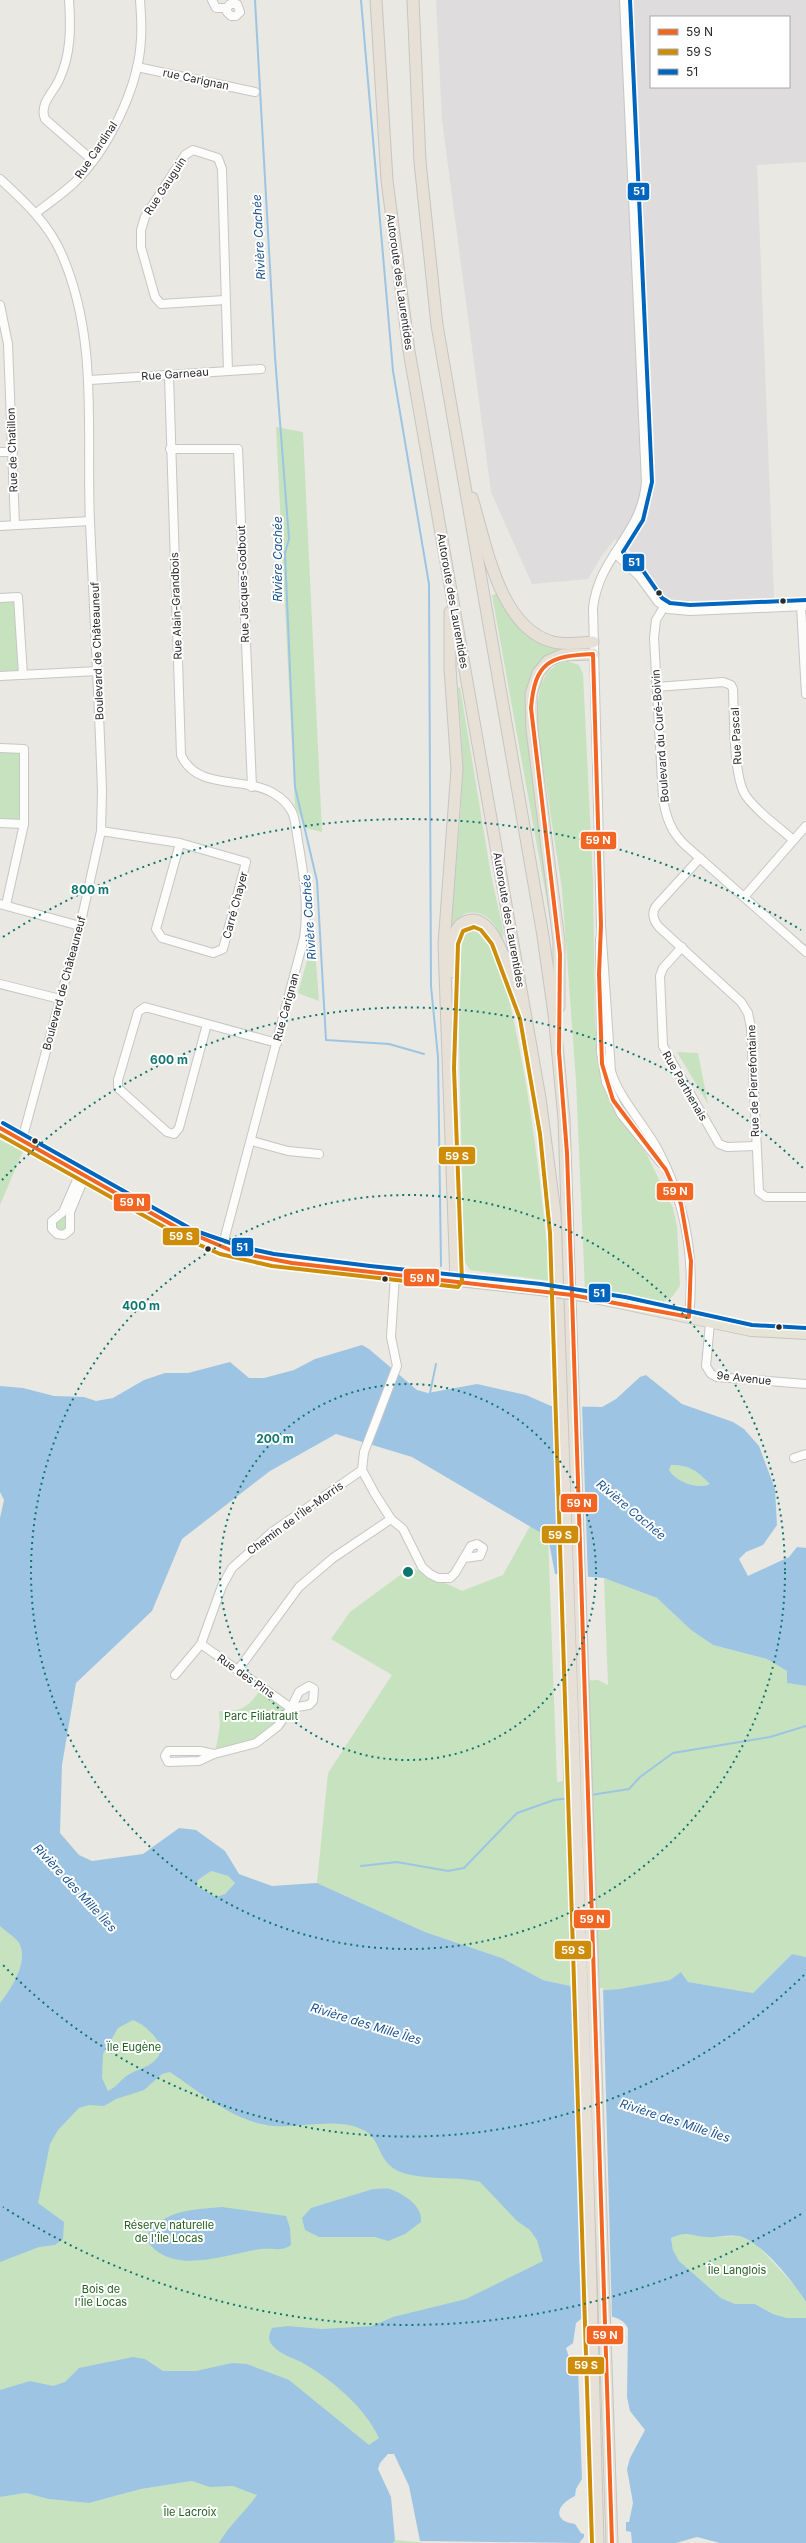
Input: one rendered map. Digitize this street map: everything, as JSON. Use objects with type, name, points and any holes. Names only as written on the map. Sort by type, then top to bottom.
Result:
[{"type":"highway","name":"Autoroute des Laurentides","points":[[376,0],[382,116],[396,256],[412,372],[526,1017],[551,1177],[557,1253],[562,1376],[593,2329],[598,2543]]},
{"type":"highway","points":[[414,0],[418,137],[437,325],[456,441],[539,907],[559,1052],[567,1153],[612,2543]]},
{"type":"highway","points":[[456,441],[493,568],[513,612],[529,629],[547,640],[566,644],[593,642]]},
{"type":"highway","points":[[449,579],[450,668],[457,762],[444,926],[456,1281]]},
{"type":"highway","points":[[559,1052],[560,954],[551,862],[532,730],[531,694],[538,673],[548,661],[562,655],[593,654]]},
{"type":"highway","points":[[448,1068],[452,943],[455,933],[460,925],[471,921],[478,921],[491,931],[500,947],[526,1017]]},
{"type":"main road","points":[[0,1128],[190,1235],[222,1248],[263,1258],[395,1275],[540,1290],[590,1297],[766,1333],[806,1334]]},
{"type":"street","points":[[69,0],[70,31],[65,62],[59,80],[44,105],[43,113],[45,119],[92,160]]},
{"type":"street","name":"Rue Cardinal","points":[[36,213],[75,182],[110,134],[127,100],[138,66],[141,40],[140,0]]},
{"type":"street","points":[[212,0],[216,8],[227,8]]},
{"type":"street","points":[[624,0],[646,482],[637,518],[604,569],[597,585],[593,608],[601,925],[599,970],[601,1052],[604,1075],[611,1096],[621,1114],[666,1170]]},
{"type":"street","name":"rue Carignan","points":[[138,66],[255,92]]},
{"type":"street","name":"Rue Gauguin","points":[[224,300],[161,304],[155,297],[141,247],[141,230],[145,217],[185,155],[193,150],[218,158],[222,170],[224,300],[228,371]]},
{"type":"street","name":"Boulevard de Châteauneuf","points":[[0,178],[36,213],[62,254],[73,286],[82,325],[90,380],[90,521],[98,671],[102,791],[101,831],[80,926],[22,1140]]},
{"type":"street","name":"Rue de Chatillon","points":[[0,305],[8,344],[15,525]]},
{"type":"street","name":"Rue Garneau","points":[[90,380],[261,369]]},
{"type":"street","name":"Rue Alain-Grandbois","points":[[169,375],[170,449],[181,755],[186,766],[200,776],[252,787]]},
{"type":"street","name":"Rue Jacques-Godbout","points":[[170,449],[238,449],[252,787]]},
{"type":"street","points":[[0,452],[13,452]]},
{"type":"street","points":[[0,526],[90,521]]},
{"type":"street","points":[[615,552],[639,576],[664,607],[690,611],[803,606],[806,694]]},
{"type":"street","points":[[0,598],[18,597],[23,675]]},
{"type":"street","name":"Boulevard du Curé-Boivin","points":[[664,607],[655,625],[656,687],[666,814],[679,839],[806,952]]},
{"type":"street","points":[[0,676],[98,671]]},
{"type":"street","name":"Rue Pascal","points":[[656,687],[723,682],[731,684],[733,689],[738,773],[742,789],[749,800],[793,840]]},
{"type":"street","points":[[0,748],[24,748],[24,824],[3,905],[80,926]]},
{"type":"street","name":"Rue Carignan","points":[[222,1248],[252,1140],[304,938],[307,917],[304,875],[293,813],[286,803],[272,792],[252,787]]},
{"type":"street","points":[[0,823],[24,824]]},
{"type":"street","points":[[744,897],[806,826]]},
{"type":"street","name":"Carré Chayer","points":[[101,831],[180,843],[246,862],[224,949],[213,953],[162,938],[156,929],[180,843]]},
{"type":"street","name":"Rue de Pierrefontaine","points":[[700,858],[654,910],[657,924],[738,999],[750,1018],[757,1186],[760,1193],[769,1198],[806,1196]]},
{"type":"street","points":[[601,925],[604,950],[609,1058],[613,1076],[660,1153],[680,1203],[687,1228],[691,1298],[689,1317]]},
{"type":"street","name":"Rue Parthenais","points":[[682,947],[663,968],[660,976],[663,1046],[719,1144],[727,1147],[755,1146]]},
{"type":"street","points":[[0,984],[60,999]]},
{"type":"street","points":[[206,1024],[179,1128],[174,1134],[167,1132],[118,1088],[118,1080],[138,1012],[145,1007],[277,1043]]},
{"type":"street","points":[[252,1140],[288,1151],[319,1154]]},
{"type":"street","points":[[83,1174],[70,1212],[70,1230],[64,1235],[57,1234],[52,1229],[52,1221],[64,1211],[83,1174]]},
{"type":"street","points":[[395,1275],[391,1339],[398,1362],[396,1373],[364,1452],[362,1470],[391,1519],[403,1529],[422,1567],[438,1578],[450,1578],[464,1558]]},
{"type":"street","name":"9e Avenue","points":[[710,1322],[706,1362],[707,1371],[711,1374],[718,1377],[806,1384]]},
{"type":"street","points":[[794,1458],[806,1454]]},
{"type":"street","name":"Chemin de l'Île-Morris","points":[[176,1675],[201,1644],[222,1586],[232,1568],[272,1532],[362,1470]]},
{"type":"street","points":[[238,1670],[299,1587],[333,1558],[391,1519]]},
{"type":"street","name":"Rue des Pins","points":[[201,1644],[291,1708],[278,1726],[256,1743],[214,1754],[199,1761],[168,1762],[165,1756],[168,1751],[200,1751],[214,1754]]},
{"type":"shaded area","points":[[436,0],[806,0],[806,162],[757,165],[774,599],[673,602],[662,594],[631,551],[615,539],[601,557],[588,579],[532,584],[491,492],[442,120]]},
{"type":"green space","points":[[276,427],[303,432],[322,832],[306,828],[295,806]]},
{"type":"green space","points":[[497,594],[515,622],[532,639],[552,648],[563,648],[562,650],[548,655],[538,664],[531,677],[527,691],[552,906],[548,907],[492,595]]},
{"type":"green space","points":[[18,597],[23,675],[0,675],[0,598]]},
{"type":"green space","points":[[567,661],[579,665],[583,674],[593,880],[595,1025],[602,1082],[615,1110],[647,1155],[673,1208],[677,1226],[680,1286],[671,1298],[664,1301],[585,1291],[576,1081],[562,889],[538,732],[538,700],[543,679],[549,671],[557,665]]},
{"type":"green space","points":[[460,687],[491,875],[504,934],[502,938],[496,927],[488,918],[477,913],[464,914],[450,929],[462,777],[462,746],[458,688]]},
{"type":"green space","points":[[0,748],[24,749],[24,823],[0,823]]},
{"type":"green space","points":[[471,926],[481,930],[489,937],[497,953],[505,981],[525,1077],[551,1281],[470,1270],[464,1260],[458,999],[462,934]]},
{"type":"green space","points":[[314,936],[319,1001],[298,993]]},
{"type":"green space","points":[[677,1052],[698,1053],[708,1104]]},
{"type":"green space","points":[[0,1140],[23,1151],[0,1205]]},
{"type":"green space","points":[[66,1212],[69,1226],[64,1233],[57,1231],[54,1223]]},
{"type":"green space","points":[[671,1465],[683,1466],[693,1470],[710,1484],[700,1486],[682,1481],[676,1478],[668,1470]]},
{"type":"green space","points":[[530,1526],[548,1537],[557,1782],[563,1781],[561,1682],[598,1680],[608,1685],[604,1578],[657,1598],[691,1630],[713,1645],[767,1659],[787,1671],[788,1683],[806,1686],[806,1957],[792,1954],[753,1993],[688,1982],[681,1972],[670,1980],[619,1989],[593,1991],[543,1980],[502,1958],[425,1932],[317,1883],[328,1773],[392,1675],[331,1639],[350,1612],[411,1567],[462,1591],[503,1575]]},
{"type":"green space","name":"Parc Filiatrault","points":[[260,1690],[290,1708],[272,1729],[238,1747],[216,1748],[220,1726],[219,1711],[233,1711],[243,1708]]},
{"type":"green space","points":[[211,1871],[228,1876],[235,1883],[225,1894],[216,1897],[197,1886],[198,1880]]},
{"type":"green space","points":[[0,1926],[19,1943],[22,1950],[22,1958],[17,1975],[0,2003]]},
{"type":"green space","name":"Réserve naturelle de l'Île Locas","points":[[141,2004],[328,2105],[583,2213],[401,2440],[359,2467],[0,2411],[0,2218],[85,2041]]},
{"type":"green space","name":"Île Langlois","points":[[681,2232],[706,2237],[739,2236],[756,2244],[797,2288],[806,2302],[806,2318],[787,2318],[773,2314],[755,2304],[735,2304],[721,2298],[679,2261],[673,2250],[671,2237]]},
{"type":"green space","name":"Île Lacroix","points":[[274,2479],[264,2543],[0,2543],[0,2497],[26,2493],[48,2499],[89,2503],[141,2489],[192,2481]]},
{"type":"green space","points":[[395,2540],[426,2543],[393,2543]]},
{"type":"water","name":"Rivière des Mille Îles","points":[[362,1345],[369,1349],[417,1390],[428,1393],[477,1384],[526,1395],[551,1406],[602,1407],[616,1399],[640,1377],[646,1375],[682,1404],[733,1422],[744,1429],[759,1446],[775,1489],[777,1525],[763,1545],[746,1552],[739,1559],[748,1576],[789,1557],[797,1547],[806,1548],[806,1686],[787,1683],[787,1671],[767,1659],[713,1645],[691,1630],[657,1598],[604,1578],[555,1574],[548,1537],[412,1457],[336,1434],[270,1471],[182,1539],[152,1611],[76,1683],[62,1765],[60,1833],[79,1855],[92,1861],[143,1854],[179,1828],[196,1830],[225,1851],[239,1874],[272,1886],[317,1883],[425,1932],[502,1958],[543,1980],[593,1991],[619,1989],[670,1980],[681,1972],[688,1982],[753,1993],[792,1954],[806,1957],[806,2302],[777,2264],[748,2240],[739,2236],[710,2237],[688,2234],[681,2234],[671,2238],[673,2250],[679,2261],[721,2298],[735,2304],[755,2304],[773,2314],[787,2318],[806,2318],[806,2543],[720,2543],[697,2537],[676,2543],[632,2543],[631,2532],[626,2531],[626,2522],[629,2522],[633,2503],[627,2469],[630,2458],[645,2430],[630,2411],[627,2397],[628,2328],[619,2319],[607,2316],[594,2316],[581,2319],[576,2323],[573,2343],[566,2348],[569,2357],[576,2359],[578,2367],[582,2479],[576,2489],[575,2496],[564,2503],[559,2512],[562,2519],[575,2524],[581,2533],[584,2534],[584,2537],[579,2543],[420,2541],[409,2486],[394,2454],[388,2454],[380,2463],[378,2469],[391,2497],[395,2540],[393,2543],[219,2543],[227,2530],[257,2495],[233,2486],[210,2487],[192,2481],[141,2489],[89,2503],[48,2499],[26,2493],[0,2497],[0,2390],[30,2381],[53,2386],[65,2382],[79,2368],[133,2357],[145,2359],[163,2371],[196,2371],[232,2363],[247,2364],[289,2380],[369,2445],[379,2438],[373,2426],[356,2404],[324,2377],[301,2362],[276,2349],[269,2340],[272,2328],[288,2326],[322,2329],[372,2326],[393,2317],[466,2299],[543,2261],[537,2240],[530,2230],[517,2221],[480,2182],[423,2177],[401,2172],[387,2163],[370,2135],[356,2127],[336,2124],[274,2126],[260,2124],[219,2106],[170,2072],[162,2074],[144,2090],[116,2099],[104,2106],[89,2105],[79,2108],[58,2130],[50,2144],[38,2203],[64,2222],[63,2239],[55,2245],[39,2247],[0,2262],[0,2003],[17,1975],[22,1958],[22,1950],[19,1943],[0,1926],[0,1518],[4,1500],[0,1492],[0,1386],[23,1388],[54,1396],[84,1397],[96,1401],[113,1398],[144,1380],[165,1373],[188,1373],[230,1362],[249,1378],[264,1378],[294,1370],[315,1359]],"holes":[[[671,1465],[683,1466],[693,1470],[710,1484],[699,1486],[681,1481],[669,1470]],[[211,1871],[228,1876],[235,1883],[225,1894],[216,1897],[197,1886],[198,1880]],[[133,2020],[150,2031],[162,2047],[157,2059],[149,2065],[128,2075],[114,2088],[108,2091],[102,2078],[103,2054],[118,2028]]]},
{"type":"water","points":[[373,2189],[390,2189],[412,2201],[419,2211],[421,2222],[405,2234],[388,2241],[375,2237],[319,2237],[305,2230],[302,2218],[311,2208]]},
{"type":"water","points":[[222,2207],[286,2216],[290,2228],[291,2245],[280,2249],[261,2249],[215,2258],[183,2260],[169,2257],[156,2250],[145,2238],[152,2228],[170,2216],[189,2210]]},
{"type":"pier","points":[[556,1405],[582,1405],[588,1579],[562,1576]]},
{"type":"pier","points":[[575,1985],[603,1988],[612,2319],[586,2320]]},
{"type":"waterway","name":"Rivière Cachée","points":[[255,0],[275,357],[289,539],[285,553],[295,787],[317,881],[326,1040],[389,1044],[424,1054]]},
{"type":"waterway","points":[[361,0],[393,371],[429,584],[431,986],[438,1057],[441,1266]]},
{"type":"waterway","name":"Rivière Cachée","points":[[430,1393],[436,1364]]},
{"type":"waterway","points":[[591,1795],[629,1789],[640,1777],[673,1753],[770,1737],[806,1726]]},
{"type":"waterway","points":[[361,1866],[397,1862],[448,1871],[464,1868],[517,1813],[554,1800],[571,1798]]},
{"type":"transit line","name":"51","points":[[630,0],[652,482],[643,520],[623,552],[644,572],[662,598],[670,603],[690,605],[806,600]]},
{"type":"transit line","points":[[593,654],[601,925],[599,974],[602,1064],[613,1100],[666,1170],[681,1204],[691,1261],[689,1317],[572,1295],[567,1153],[559,1052],[560,954],[531,708],[536,680],[547,664],[565,657],[593,654]]},
{"type":"transit line","points":[[0,1135],[182,1237],[220,1254],[272,1266],[458,1287],[462,1281],[454,1068],[458,944],[463,931],[474,927],[481,930],[492,944],[520,1019],[540,1134],[550,1233],[592,2543]]},
{"type":"transit line","name":"51","points":[[3,1123],[193,1230],[242,1247],[274,1254],[370,1266],[541,1284],[625,1297],[752,1325],[806,1328]]},
{"type":"transit line","points":[[0,1128],[176,1227],[235,1252],[292,1263],[572,1295]]},
{"type":"transit line","points":[[572,1295],[612,2543]]},
{"type":"park label","name":"Ïle Eugène","points":[[134,2047]]},
{"type":"park label","name":"Bois de l'Île Locas","points":[[101,2295]]}]
